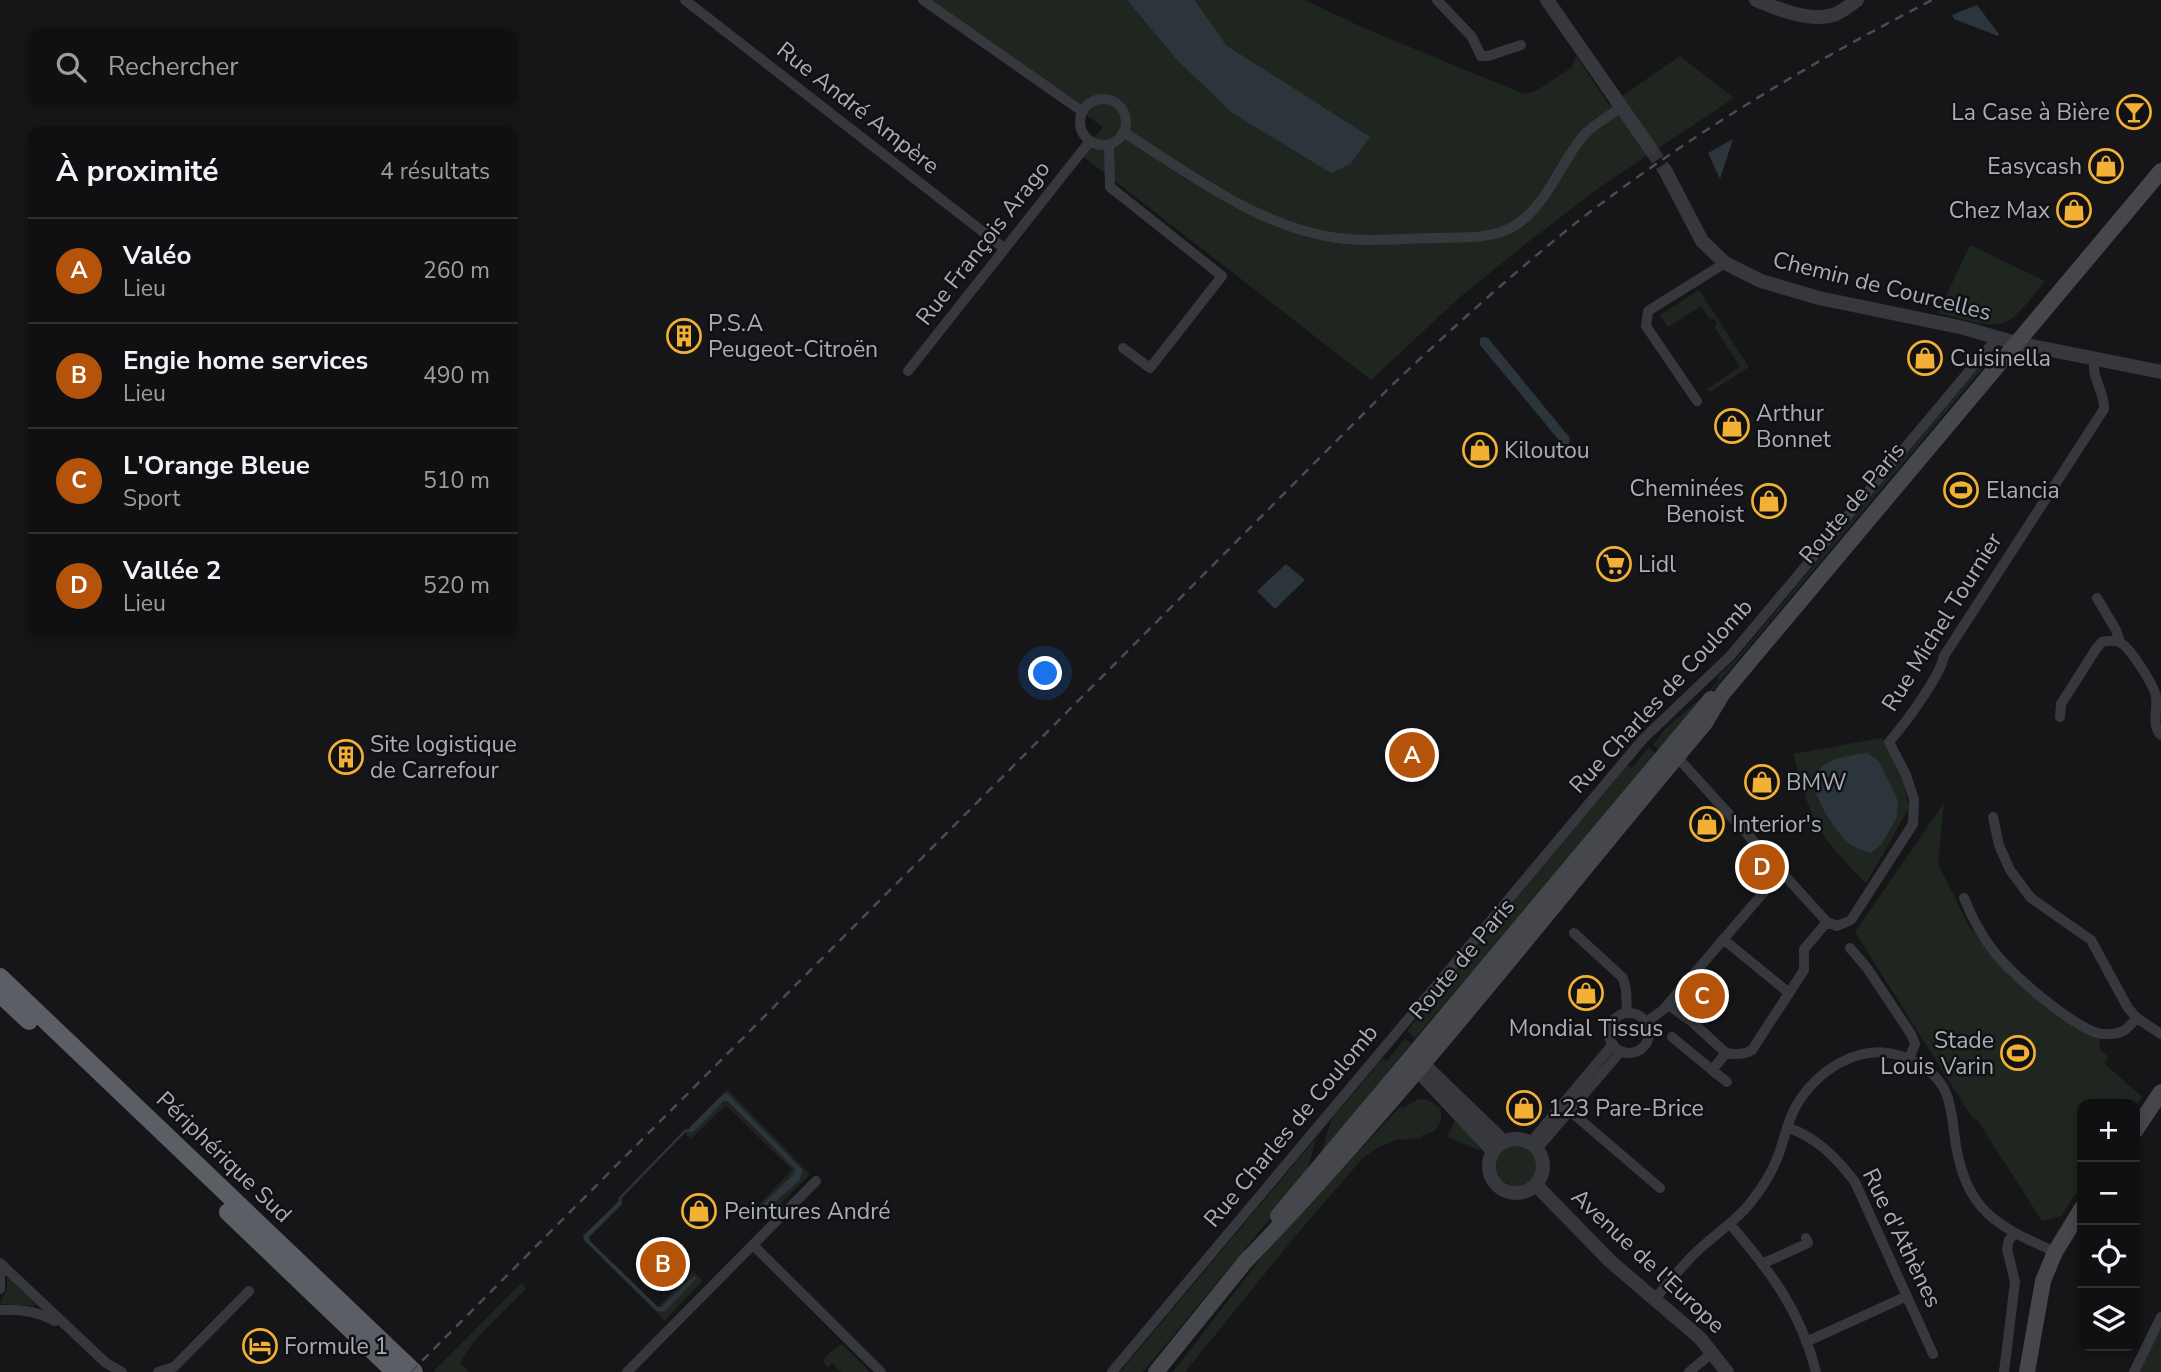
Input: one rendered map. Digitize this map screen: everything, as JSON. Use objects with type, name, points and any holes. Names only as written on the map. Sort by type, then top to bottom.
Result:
[{"type":"highway","name":"Périphérique Sud","points":[[0,977],[414,1372]]},
{"type":"highway","name":"Périphérique Sud","points":[[0,994],[395,1372]]},
{"type":"main road","name":"Route de Paris","points":[[1415,1061],[1677,757],[1705,723],[1723,693],[2161,171]]},
{"type":"main road","name":"Route de Paris","points":[[1156,1372],[1244,1263],[1300,1205],[1713,697],[1723,693]]},
{"type":"main road","points":[[2140,1124],[2161,1093]]},
{"type":"main road","points":[[2027,1372],[2043,1281],[2055,1252],[2077,1216]]},
{"type":"street","name":"Rue André Ampère","points":[[685,0],[1004,249]]},
{"type":"street","points":[[923,0],[1083,112]]},
{"type":"street","points":[[1437,0],[1472,37],[1481,56],[1521,45]]},
{"type":"street","points":[[1547,0],[1650,148]]},
{"type":"street","points":[[1756,0],[1783,10],[1820,17],[1836,14],[1857,0]]},
{"type":"street","points":[[1110,100],[1121,107],[1124,113],[1124,132],[1109,144],[1090,141],[1081,128],[1083,112],[1091,103],[1110,100]]},
{"type":"street","points":[[1124,132],[1254,210],[1309,232],[1359,240],[1470,236],[1497,233],[1516,225],[1552,188],[1571,153],[1587,132],[1622,107]]},
{"type":"street","name":"Rue François Arago","points":[[908,371],[1090,141]]},
{"type":"street","points":[[1109,144],[1110,187],[1222,276],[1150,368],[1123,348]]},
{"type":"street","name":"Chemin de Courcelles","points":[[1666,172],[1696,232],[1709,250],[1725,263],[1750,276],[1787,290],[1964,328],[2016,343],[2161,372]]},
{"type":"street","points":[[1696,401],[1646,326],[1648,311],[1725,263]]},
{"type":"street","name":"Rue Charles de Coulomb","points":[[1112,1372],[1643,739],[1731,656],[1997,338]]},
{"type":"street","name":"Rue Michel Tournier","points":[[1827,922],[1833,926],[1851,920],[1913,824],[1914,799],[1889,741],[1928,687],[1944,656],[2104,410],[2104,402],[2093,371],[2095,358]]},
{"type":"street","points":[[2096,598],[2116,630],[2120,642]]},
{"type":"street","points":[[2060,717],[2061,704],[2096,649],[2102,642],[2120,642],[2127,647],[2152,685],[2156,696],[2155,727],[2161,735]]},
{"type":"street","points":[[1668,1005],[1691,1021],[1726,1053],[1741,1054],[1752,1050],[1804,970],[1804,949],[1827,922],[1677,757],[1675,750],[1678,739]]},
{"type":"street","points":[[1993,817],[1999,845],[2010,870],[2031,898],[2091,940],[2128,1008],[2137,1018],[2161,1034]]},
{"type":"street","points":[[1646,1022],[1651,1021],[1668,1005],[1781,872]]},
{"type":"street","points":[[1964,898],[1982,936],[1996,955],[2039,995],[2076,1022],[2106,1034],[2123,1032],[2137,1018]]},
{"type":"street","points":[[1574,933],[1623,978],[1627,1013]]},
{"type":"street","points":[[1723,939],[1789,993]]},
{"type":"street","points":[[1850,948],[1912,1034],[1915,1044],[1909,1059]]},
{"type":"street","points":[[1627,1013],[1638,1015],[1646,1022],[1649,1034],[1644,1046],[1633,1052],[1617,1047],[1610,1036],[1610,1027],[1618,1016],[1627,1013]]},
{"type":"street","points":[[1672,1037],[1727,1082]]},
{"type":"street","points":[[1534,1146],[1570,1111],[1617,1047]]},
{"type":"street","points":[[1534,1146],[1617,1047]]},
{"type":"street","points":[[1654,1300],[1693,1255],[1749,1205],[1768,1177],[1796,1106],[1806,1092],[1825,1073],[1842,1062],[1854,1056],[1876,1052],[1887,1052],[1909,1059],[1934,1077],[1946,1093],[1961,1164],[1968,1185],[1980,1206],[1995,1221],[2055,1252]]},
{"type":"street","points":[[1712,1070],[1726,1053]]},
{"type":"street","points":[[1415,1061],[1499,1147]]},
{"type":"street","points":[[1570,1111],[1660,1188]]},
{"type":"street","name":"Rue d'Athènes","points":[[1787,1127],[1820,1144],[1841,1163],[1855,1182],[1933,1354]]},
{"type":"street","points":[[1514,1139],[1534,1146],[1542,1159],[1543,1170],[1536,1185],[1521,1193],[1501,1188],[1489,1172],[1490,1159],[1499,1147],[1514,1139]]},
{"type":"street","points":[[627,1372],[816,1181]]},
{"type":"street","name":"Avenue de l'Europe","points":[[1536,1185],[1609,1261],[1700,1338],[1727,1372]]},
{"type":"street","points":[[1730,1224],[1763,1263],[1788,1299],[1816,1372]]},
{"type":"street","points":[[2004,1372],[2015,1282],[2007,1249],[2015,1233]]},
{"type":"street","points":[[1763,1263],[1808,1243],[1806,1238]]},
{"type":"street","points":[[753,1245],[881,1372]]},
{"type":"street","points":[[0,1266],[0,1289]]},
{"type":"street","points":[[0,1266],[106,1363],[122,1372]]},
{"type":"street","points":[[158,1372],[174,1367],[249,1291]]},
{"type":"street","points":[[1806,1342],[1907,1296]]},
{"type":"street","points":[[0,1310],[18,1309],[40,1313],[68,1327]]},
{"type":"street","points":[[2134,1372],[2161,1317]]},
{"type":"street","points":[[1689,1372],[1713,1352]]},
{"type":"shaded area","points":[[923,0],[1127,0],[1177,60],[1231,112],[1369,137],[1226,45],[1195,0],[1305,0],[1366,29],[1524,94],[1534,92],[1571,68],[1576,56],[1609,105],[1680,56],[1734,98],[1600,187],[1527,243],[1459,298],[1371,380],[1080,154],[1103,127]]},
{"type":"shaded area","points":[[1127,0],[1195,0],[1226,45],[1370,137],[1350,164],[1331,173],[1231,112],[1177,60]]},
{"type":"shaded area","points":[[1977,5],[1998,36],[1954,19],[1952,15]]},
{"type":"shaded area","points":[[1733,139],[1720,179],[1708,153]]},
{"type":"shaded area","points":[[1970,245],[2045,281],[2010,320],[1990,324],[1938,313]]},
{"type":"shaded area","points":[[1699,290],[1749,367],[1710,392],[1707,389],[1740,367],[1714,326],[1717,324],[1714,318],[1710,320],[1701,306],[1668,327],[1660,315]]},
{"type":"shaded area","points":[[1485,337],[1570,438],[1569,444],[1562,444],[1480,345],[1480,338]]},
{"type":"shaded area","points":[[1985,360],[1988,362],[1711,692],[1709,691],[1719,680],[1717,677],[1737,658]]},
{"type":"shaded area","points":[[1286,564],[1305,580],[1275,609],[1257,591]]},
{"type":"shaded area","points":[[1707,693],[1661,752],[1653,745],[1666,728]]},
{"type":"shaded area","points":[[1882,738],[1903,779],[1909,808],[1866,884],[1819,828],[1793,754]]},
{"type":"shaded area","points":[[1649,747],[1658,756],[1415,1038],[1407,1031],[1441,988],[1628,765],[1632,768]]},
{"type":"shaded area","points":[[1867,753],[1879,761],[1898,801],[1897,817],[1881,845],[1871,853],[1853,846],[1837,831],[1819,800],[1815,780],[1817,773],[1826,764],[1839,758]]},
{"type":"shaded area","name":"Stade Louis Varin","points":[[1944,803],[1938,864],[1969,926],[2010,977],[2100,1040],[2099,1048],[2108,1057],[2104,1063],[2142,1097],[2140,1100],[2077,1099],[2077,1192],[2061,1216],[2042,1221],[1976,1118],[1973,1119],[1855,932]]},
{"type":"shaded area","points":[[1405,1038],[1411,1043],[1320,1157],[1331,1120],[1383,1058],[1387,1061]]},
{"type":"shaded area","points":[[727,1089],[810,1174],[772,1212],[770,1210],[766,1213],[758,1206],[792,1170],[726,1105],[691,1139],[685,1133],[726,1101],[795,1169],[793,1175],[765,1203],[766,1208],[801,1167],[724,1093]]},
{"type":"shaded area","points":[[724,1093],[803,1170],[799,1181],[768,1208],[764,1203],[793,1175],[795,1169],[727,1101],[693,1132],[689,1132],[690,1127]]},
{"type":"shaded area","points":[[1419,1099],[1428,1100],[1440,1108],[1441,1118],[1435,1130],[1422,1135],[1422,1138],[1396,1140],[1377,1148],[1362,1159],[1185,1372],[1173,1372],[1271,1245],[1400,1107]]},
{"type":"shaded area","points":[[1456,1119],[1483,1149],[1479,1150],[1449,1138],[1448,1134]]},
{"type":"shaded area","points":[[1317,1137],[1306,1173],[1298,1185],[1143,1372],[1120,1372]]},
{"type":"shaded area","points":[[1517,1144],[1532,1150],[1538,1165],[1532,1180],[1517,1186],[1502,1180],[1496,1165],[1502,1150]]},
{"type":"shaded area","points":[[622,1201],[622,1204],[589,1237],[590,1241],[658,1307],[695,1276],[696,1279],[664,1312],[656,1311],[584,1240],[583,1236]]},
{"type":"shaded area","points":[[693,1271],[703,1281],[664,1321],[656,1311],[660,1313],[691,1278],[658,1307]]},
{"type":"shaded area","points":[[7,1277],[36,1306],[0,1304],[7,1287]]},
{"type":"shaded area","points":[[522,1282],[526,1289],[474,1341],[460,1363],[469,1372],[433,1372]]},
{"type":"shaded area","points":[[2161,1327],[2161,1372],[2139,1372]]},
{"type":"shaded area","points":[[840,1344],[870,1372],[841,1372],[832,1363],[827,1368],[825,1357]]},
{"type":"waterway","points":[[620,1201],[685,1131],[690,1130]]},
{"type":"tunnel","points":[[1650,148],[1666,172]]},
{"type":"railway","points":[[411,1372],[1390,387],[1458,323],[1577,222],[1662,160],[1794,76],[1932,0]]},
{"type":"place","name":"La Case à Bière","points":[[2134,112]]},
{"type":"place","name":"Easycash","points":[[2106,166]]},
{"type":"place","name":"Chez Max","points":[[2074,210]]},
{"type":"place","name":"P.S.A Peugeot-Citroën","points":[[684,336]]},
{"type":"place","name":"Cuisinella","points":[[1925,358]]},
{"type":"place","name":"Arthur Bonnet","points":[[1732,426]]},
{"type":"place","name":"Kiloutou","points":[[1480,450]]},
{"type":"place","name":"Elancia","points":[[1961,490]]},
{"type":"place","name":"Cheminées Benoist","points":[[1769,501]]},
{"type":"place","name":"Lidl","points":[[1614,564]]},
{"type":"place","name":"Valéo","points":[[1412,755]]},
{"type":"place","name":"Site logistique de Carrefour","points":[[346,757]]},
{"type":"place","name":"BMW","points":[[1762,782]]},
{"type":"place","name":"Interior's","points":[[1707,824]]},
{"type":"place","name":"Vallée 2","points":[[1762,867]]},
{"type":"place","name":"Mondial Tissus","points":[[1586,993]]},
{"type":"place","name":"L'Orange Bleue","points":[[1702,996]]},
{"type":"place","name":"Stade Louis Varin","points":[[2018,1053]]},
{"type":"place","name":"123 Pare-Brice","points":[[1524,1108]]},
{"type":"place","name":"Peintures André","points":[[699,1211]]},
{"type":"place","name":"Engie home services","points":[[663,1264]]},
{"type":"place","name":"Formule 1","points":[[260,1346]]}]
